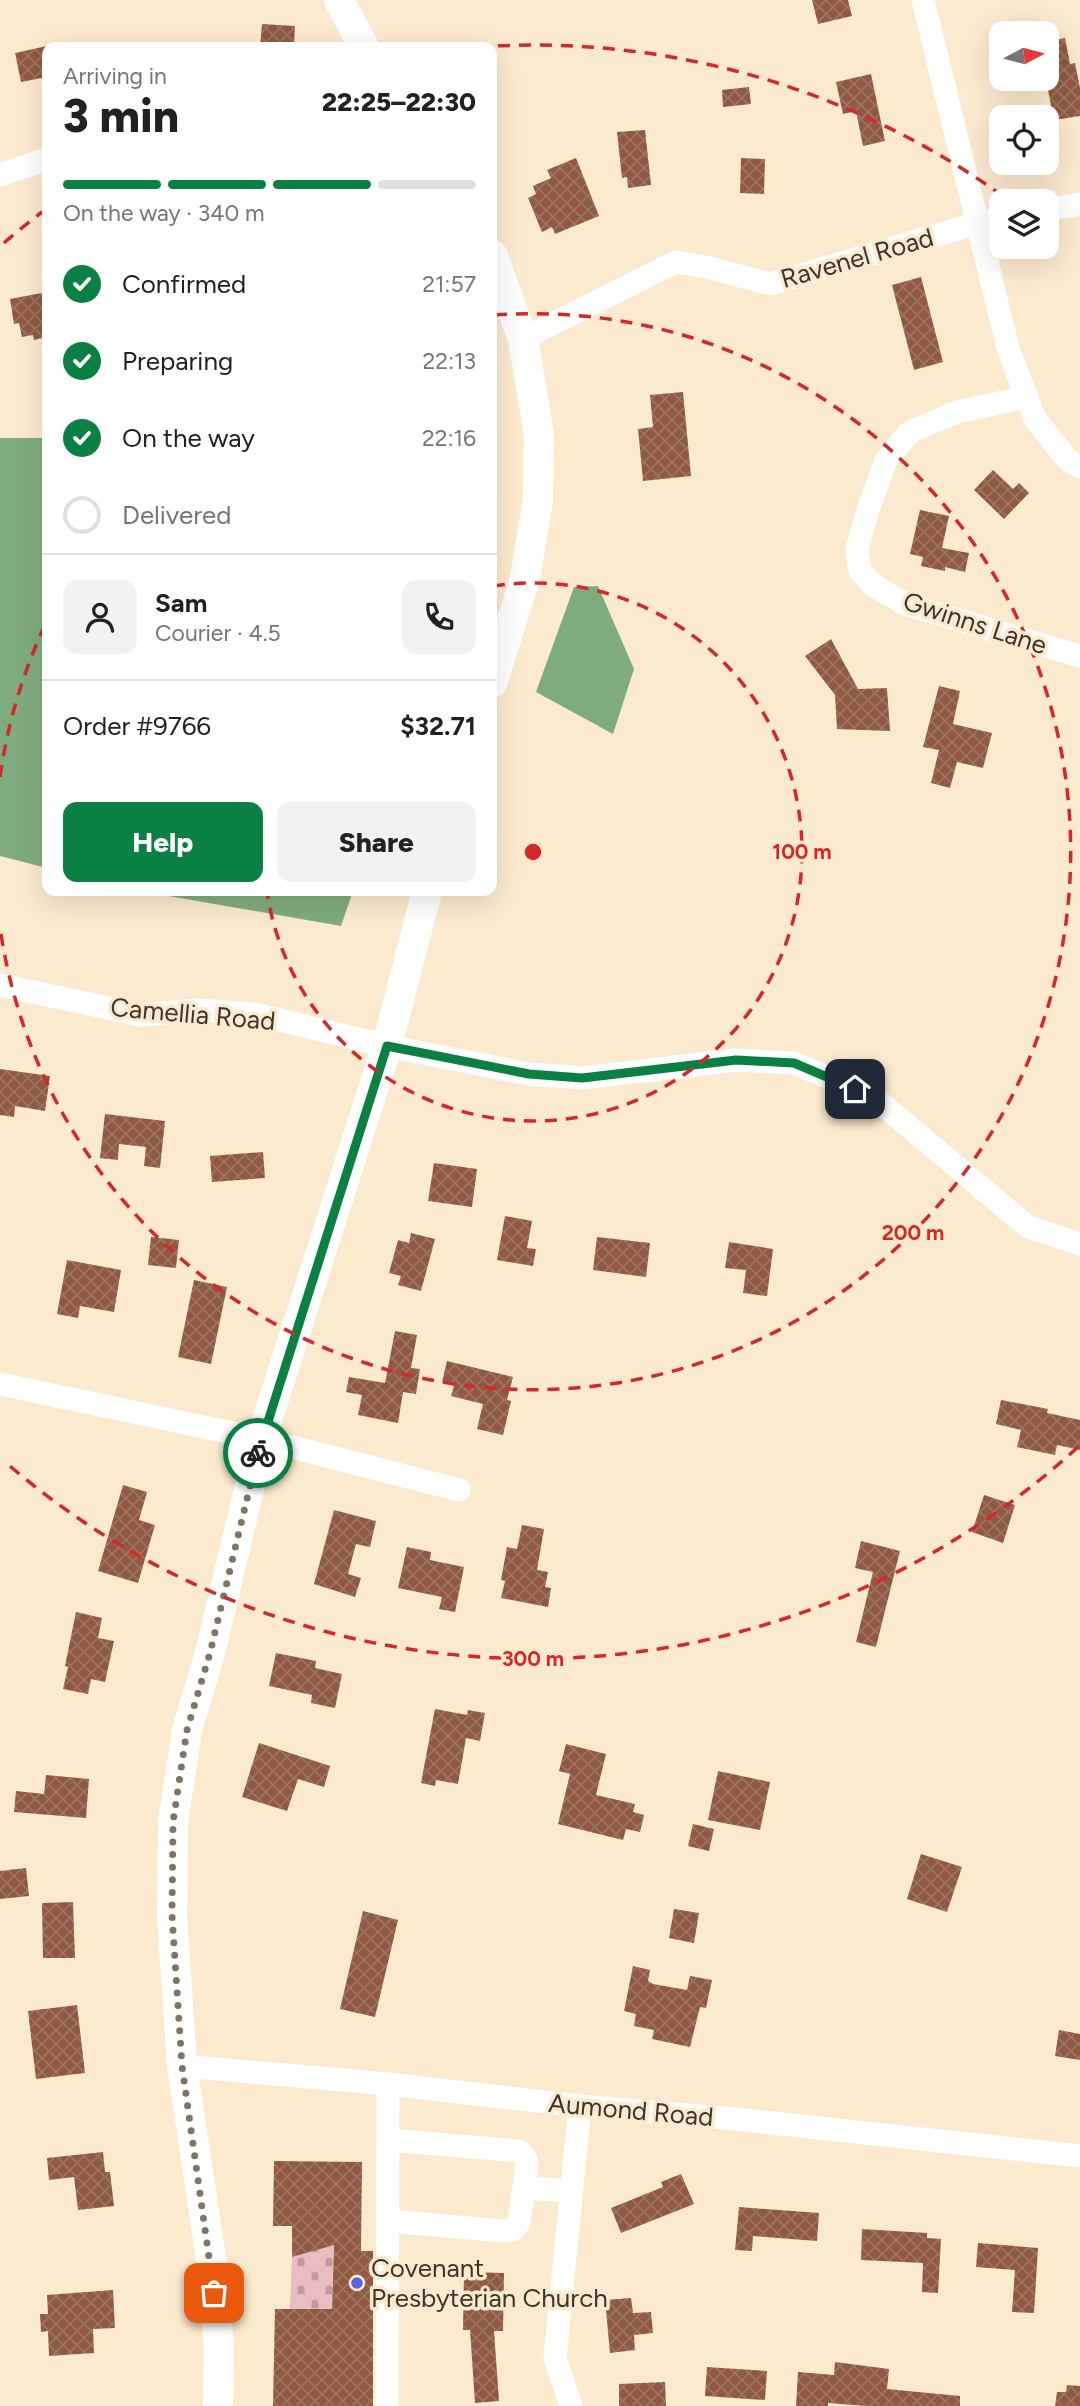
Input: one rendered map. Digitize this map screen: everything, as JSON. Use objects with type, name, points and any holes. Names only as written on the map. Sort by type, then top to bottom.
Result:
[{"type":"main road","points":[[339,0],[361,42]]},
{"type":"main road","points":[[497,268],[523,339],[539,435],[538,500],[525,579],[497,667]]},
{"type":"main road","points":[[218,2406],[219,2349],[212,2265],[182,2066],[172,1915],[173,1822],[187,1730],[210,1653],[261,1439],[387,1046],[426,896]]},
{"type":"street","points":[[923,0],[1008,348],[1035,419],[1067,459],[1080,467]]},
{"type":"street","points":[[0,175],[42,161]]},
{"type":"street","points":[[1059,208],[1080,204]]},
{"type":"street","name":"Ravenel Road","points":[[523,339],[675,262],[706,267],[770,284],[989,220]]},
{"type":"street","name":"Gwinns Lane","points":[[1026,397],[957,412],[910,432],[886,460],[882,470],[857,550],[860,571],[873,585],[905,604],[1080,656]]},
{"type":"street","name":"Camellia Road","points":[[0,985],[141,1015],[196,1010],[255,1014],[387,1046],[529,1074],[582,1078],[736,1060],[794,1063],[875,1098],[1028,1227],[1080,1244]]},
{"type":"street","points":[[0,1384],[261,1439],[459,1490]]},
{"type":"street","name":"Aumond Road","points":[[182,2066],[388,2084],[1080,2156]]},
{"type":"street","points":[[387,2406],[388,2084]]},
{"type":"street","points":[[571,2406],[555,2358],[580,2106]]},
{"type":"street","points":[[388,2140],[519,2151],[527,2165],[519,2223],[513,2230],[388,2221]]},
{"type":"street","points":[[525,2189],[570,2191]]},
{"type":"green space","points":[[334,2237],[332,2309],[290,2309],[292,2257],[322,2248]]},
{"type":"shaded area","points":[[0,438],[42,438],[42,867],[0,856]]},
{"type":"shaded area","points":[[598,586],[634,669],[613,734],[536,692],[574,587]]},
{"type":"shaded area","points":[[169,896],[351,896],[341,926]]},
{"type":"building","points":[[812,0],[848,0],[852,16],[818,24]]},
{"type":"building","points":[[262,24],[295,26],[294,42],[260,42]]},
{"type":"building","points":[[1065,38],[1070,64],[1075,63],[1080,88],[1080,116],[1059,119],[1059,105],[1051,105],[1048,91],[1059,91],[1059,39]]},
{"type":"building","points":[[42,47],[42,78],[21,82],[15,53]]},
{"type":"building","points":[[871,74],[885,141],[863,146],[856,111],[843,114],[836,82]]},
{"type":"building","points":[[749,87],[751,104],[723,107],[722,90]]},
{"type":"building","points":[[645,130],[651,185],[628,188],[627,177],[622,178],[617,132]]},
{"type":"building","points":[[576,158],[599,216],[555,234],[552,227],[542,232],[528,198],[536,194],[533,186],[551,178],[547,170]]},
{"type":"building","points":[[741,158],[765,159],[764,194],[740,193]]},
{"type":"building","points":[[921,277],[943,362],[914,370],[892,285]]},
{"type":"building","points":[[42,293],[42,338],[34,340],[33,335],[22,337],[19,323],[14,324],[10,299]]},
{"type":"building","points":[[683,392],[691,476],[643,481],[638,429],[653,427],[650,395]]},
{"type":"building","points":[[993,470],[1013,489],[1019,483],[1029,493],[1004,519],[974,490]]},
{"type":"building","points":[[920,510],[949,516],[942,548],[969,553],[965,572],[945,567],[945,571],[921,566],[923,557],[910,554]]},
{"type":"building","points":[[831,639],[858,689],[887,688],[890,731],[837,729],[835,695],[805,656]]},
{"type":"building","points":[[939,686],[960,691],[953,724],[992,733],[983,768],[957,762],[950,788],[931,783],[939,750],[923,747]]},
{"type":"building","points":[[0,1069],[50,1076],[45,1111],[15,1106],[14,1117],[0,1115]]},
{"type":"building","points":[[105,1114],[165,1121],[160,1168],[144,1166],[146,1147],[119,1144],[118,1160],[100,1158]]},
{"type":"building","points":[[263,1152],[265,1178],[212,1182],[210,1156]]},
{"type":"building","points":[[434,1163],[477,1169],[472,1207],[428,1201]]},
{"type":"building","points":[[505,1216],[532,1221],[527,1248],[536,1249],[533,1266],[497,1260]]},
{"type":"building","points":[[411,1233],[435,1239],[421,1291],[398,1285],[401,1276],[389,1273],[398,1240],[409,1243]]},
{"type":"building","points":[[151,1237],[179,1240],[176,1268],[148,1265]]},
{"type":"building","points":[[597,1237],[650,1243],[646,1277],[593,1270]]},
{"type":"building","points":[[729,1242],[773,1249],[767,1296],[743,1293],[746,1270],[725,1268]]},
{"type":"building","points":[[67,1260],[121,1270],[114,1312],[80,1306],[78,1318],[57,1314]]},
{"type":"building","points":[[194,1280],[227,1287],[211,1364],[178,1357]]},
{"type":"building","points":[[395,1331],[417,1335],[411,1368],[420,1369],[416,1394],[403,1392],[398,1423],[358,1415],[362,1395],[346,1392],[349,1377],[385,1383]]},
{"type":"building","points":[[447,1361],[513,1377],[507,1400],[511,1401],[503,1435],[477,1429],[483,1404],[451,1396],[454,1386],[442,1382]]},
{"type":"building","points":[[1001,1400],[1048,1409],[1047,1413],[1080,1420],[1080,1450],[1057,1445],[1055,1455],[1017,1447],[1021,1430],[996,1424]]},
{"type":"building","points":[[123,1485],[147,1492],[139,1520],[155,1525],[138,1583],[98,1571]]},
{"type":"building","points":[[984,1495],[1015,1505],[1003,1543],[972,1532]]},
{"type":"building","points":[[334,1510],[376,1521],[370,1547],[356,1544],[348,1574],[361,1578],[355,1597],[314,1584]]},
{"type":"building","points":[[522,1525],[544,1529],[537,1570],[548,1572],[545,1587],[551,1588],[548,1607],[501,1598],[505,1581],[501,1580],[507,1547],[517,1549]]},
{"type":"building","points":[[861,1541],[900,1551],[876,1647],[856,1642],[873,1572],[855,1568]]},
{"type":"building","points":[[407,1547],[431,1552],[430,1560],[464,1567],[455,1612],[439,1609],[442,1597],[398,1588]]},
{"type":"building","points":[[76,1612],[102,1618],[98,1638],[114,1641],[105,1682],[91,1679],[88,1694],[63,1689]]},
{"type":"building","points":[[276,1653],[316,1661],[315,1668],[342,1674],[335,1708],[311,1703],[312,1695],[269,1686]]},
{"type":"building","points":[[435,1709],[467,1715],[468,1710],[485,1713],[480,1741],[466,1738],[458,1784],[436,1780],[435,1786],[421,1783]]},
{"type":"building","points":[[259,1743],[330,1766],[324,1787],[298,1779],[287,1811],[242,1797]]},
{"type":"building","points":[[566,1744],[606,1754],[596,1795],[635,1804],[633,1812],[644,1815],[640,1832],[626,1829],[623,1840],[558,1824],[570,1774],[559,1771]]},
{"type":"building","points":[[718,1771],[770,1782],[760,1830],[708,1820]]},
{"type":"building","points":[[46,1775],[89,1779],[86,1818],[14,1812],[16,1791],[44,1794]]},
{"type":"building","points":[[693,1824],[714,1829],[709,1851],[688,1846]]},
{"type":"building","points":[[921,1854],[962,1867],[947,1912],[907,1899]]},
{"type":"building","points":[[26,1868],[29,1896],[0,1899],[0,1871]]},
{"type":"building","points":[[73,1902],[75,1958],[43,1958],[42,1903]]},
{"type":"building","points":[[674,1909],[699,1913],[694,1943],[669,1938]]},
{"type":"building","points":[[363,1911],[398,1920],[375,2017],[340,2009]]},
{"type":"building","points":[[633,1966],[650,1970],[648,1981],[653,1984],[687,1990],[690,1976],[712,1980],[706,2008],[700,2007],[690,2047],[652,2039],[654,2030],[634,2026],[636,2014],[624,2011]]},
{"type":"building","points":[[77,2005],[85,2073],[36,2079],[28,2011]]},
{"type":"building","points":[[1059,2030],[1080,2034],[1080,2060],[1055,2056]]},
{"type":"building","points":[[103,2152],[105,2172],[110,2172],[114,2206],[78,2210],[74,2177],[49,2180],[47,2158]]},
{"type":"building","name":"Covenant Presbyterian Church","points":[[274,2161],[362,2162],[361,2251],[373,2251],[373,2406],[273,2406],[275,2309],[332,2309],[334,2245],[292,2257],[292,2226],[273,2226]]},
{"type":"building","points":[[681,2174],[694,2204],[621,2233],[611,2208],[663,2187],[661,2182]]},
{"type":"building","points":[[739,2207],[819,2213],[817,2241],[753,2236],[752,2251],[735,2250]]},
{"type":"building","points":[[862,2229],[927,2233],[927,2238],[941,2239],[938,2293],[922,2292],[923,2263],[861,2260]]},
{"type":"building","points":[[978,2243],[1038,2248],[1034,2313],[1012,2312],[1015,2270],[976,2267]]},
{"type":"building","points":[[464,2272],[504,2273],[503,2331],[494,2331],[499,2401],[475,2403],[470,2330],[463,2330]]},
{"type":"building","points":[[113,2290],[115,2328],[93,2329],[94,2353],[49,2356],[48,2331],[41,2332],[40,2314],[48,2314],[47,2295]]},
{"type":"building","points":[[631,2298],[633,2313],[651,2312],[653,2333],[634,2335],[635,2350],[610,2353],[605,2300]]},
{"type":"building","points":[[835,2362],[889,2369],[887,2389],[960,2396],[960,2406],[866,2406],[828,2403],[828,2406],[796,2406],[798,2372],[834,2375]]},
{"type":"building","points":[[707,2367],[767,2371],[765,2400],[705,2396]]},
{"type":"building","points":[[665,2382],[666,2406],[619,2406],[619,2384]]},
{"type":"building","points":[[1067,2385],[1080,2386],[1080,2406],[1055,2406],[1057,2392],[1066,2392]]},
{"type":"way so far","points":[[214,2293],[182,2066],[172,1915],[173,1822],[187,1730],[210,1653],[258,1453]]},
{"type":"place","name":"Covenant Presbyterian Church","points":[[357,2283]]},
{"type":"route","points":[[258,1453],[387,1046],[529,1074],[582,1078],[736,1060],[794,1063],[855,1089]]}]
